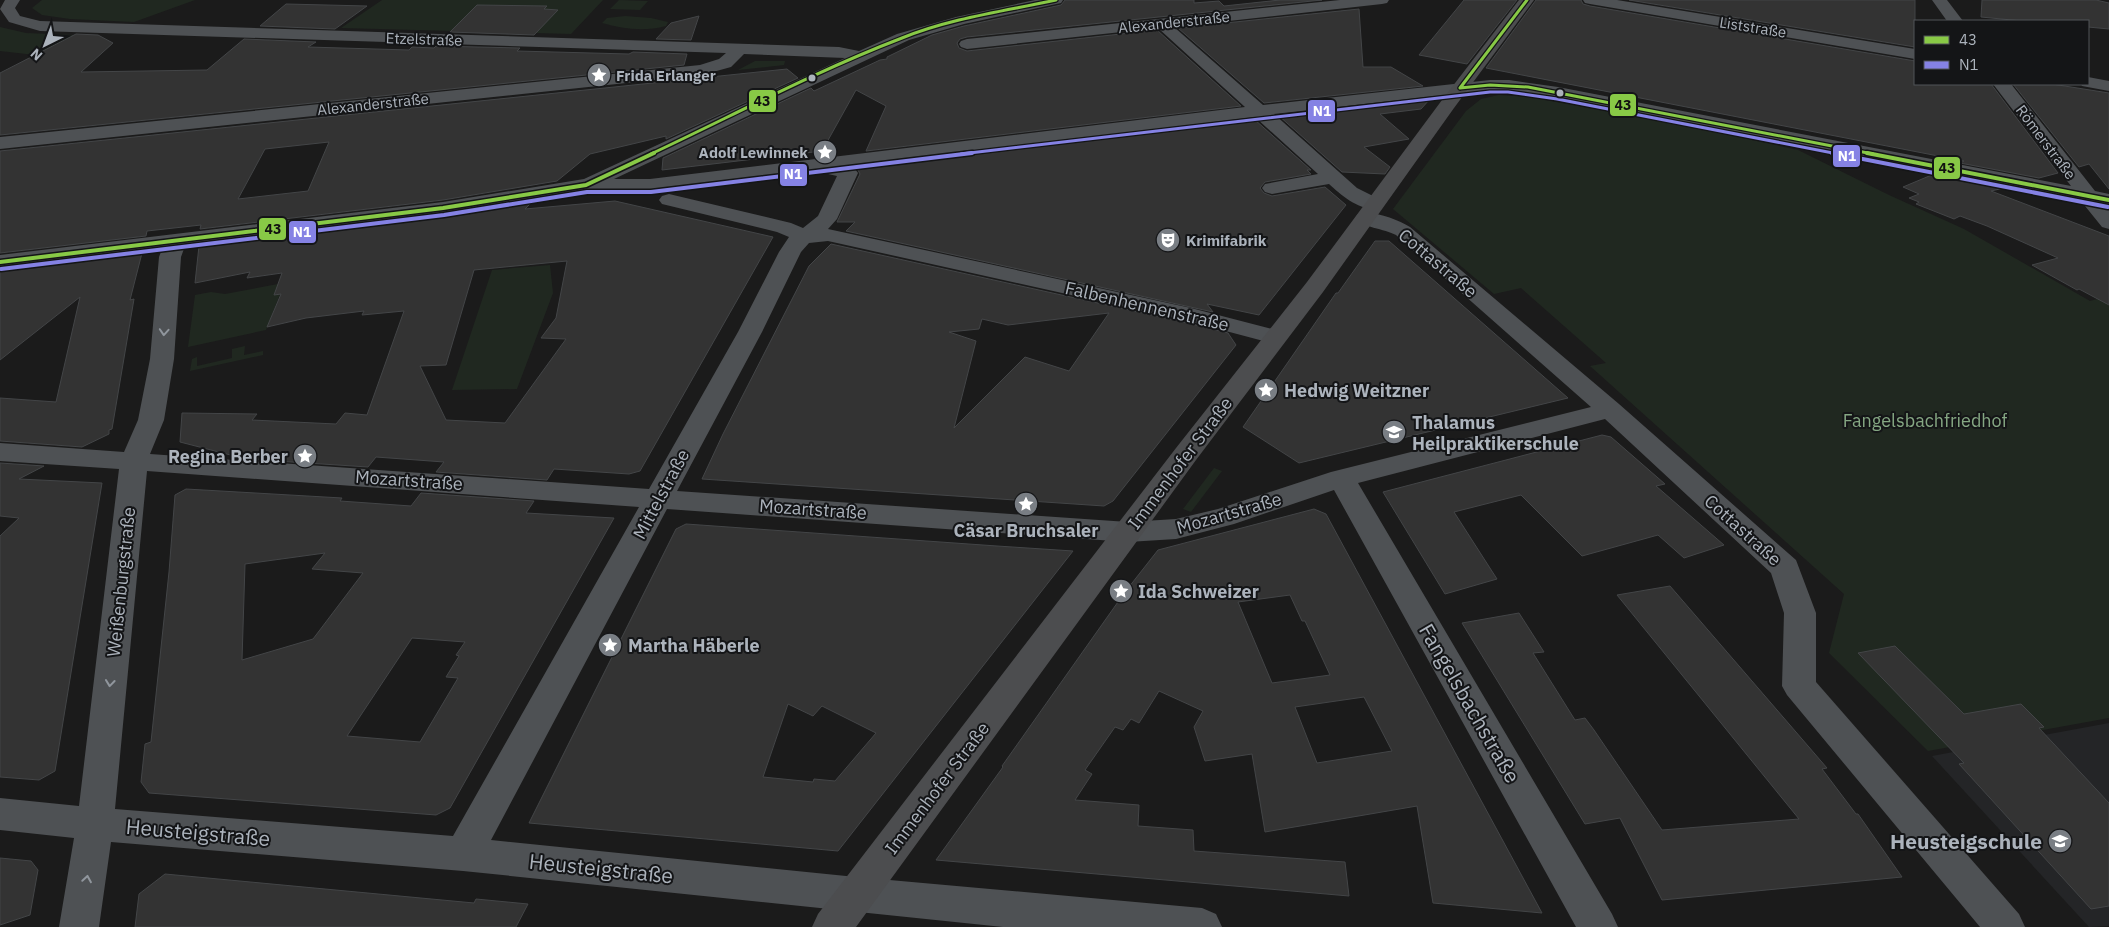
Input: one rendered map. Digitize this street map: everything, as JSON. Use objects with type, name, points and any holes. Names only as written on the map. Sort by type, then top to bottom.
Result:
[{"type":"main road","name":"Immenhofer Straße","points":[[832,927],[1275,337],[1315,287],[1460,88],[1527,0]]},
{"type":"street","points":[[0,2],[13,0]]},
{"type":"street","name":"Etzelstraße","points":[[13,0],[7,8],[14,19],[40,26],[839,52],[858,56]]},
{"type":"street","points":[[586,185],[858,56],[903,37],[930,28],[1056,0]]},
{"type":"street","name":"Alexanderstraße","points":[[967,44],[1162,24],[1346,2],[1382,0]]},
{"type":"street","name":"Liststraße","points":[[1590,0],[1914,54]]},
{"type":"street","points":[[1939,0],[1954,20]]},
{"type":"street","name":"Cottastraße","points":[[1162,24],[1370,211],[1403,231],[1610,410],[1785,568],[1800,613],[1800,686],[2005,927]]},
{"type":"street","name":"Alexanderstraße","points":[[0,143],[702,70],[725,63],[739,50]]},
{"type":"street","points":[[2089,82],[2109,86]]},
{"type":"street","points":[[0,262],[443,208],[586,185],[650,185],[1258,111],[1460,88],[1508,85],[1536,88],[2109,200]]},
{"type":"street","name":"Römerstraße","points":[[2003,85],[2109,223]]},
{"type":"street","name":"Mittelstraße","points":[[463,854],[660,498],[750,332],[790,252],[797,242],[806,237],[827,219],[848,173],[814,165]]},
{"type":"street","points":[[1272,188],[1333,177]]},
{"type":"street","name":"Falbenhennenstraße","points":[[669,200],[784,227],[806,237],[828,235],[1191,315],[1275,337]]},
{"type":"street","name":"Weißenburgstraße","points":[[79,927],[95,824],[134,460],[151,420],[162,359],[170,257],[176,241]]},
{"type":"street","name":"Mozartstraße","points":[[0,452],[1128,532],[1176,529],[1224,518],[1341,478],[1610,410]]},
{"type":"street","name":"Fangelsbachstraße","points":[[1341,478],[1598,927]]},
{"type":"street","name":"Heusteigstraße","points":[[0,814],[95,824],[463,854],[856,895],[1202,927]]},
{"type":"shaded area","name":"Heusteigschule","points":[[2109,723],[2109,926],[2089,927],[1932,756]]},
{"type":"green space","points":[[42,0],[195,0],[134,22],[70,19],[42,15],[32,8]]},
{"type":"green space","points":[[382,0],[603,0],[571,34],[341,28]]},
{"type":"green space","points":[[619,0],[648,1],[640,10],[610,9]]},
{"type":"green space","points":[[625,16],[651,18],[668,22],[666,26],[642,29],[618,27],[602,23],[607,18]]},
{"type":"green space","points":[[0,27],[26,33],[74,35],[35,55],[0,51]]},
{"type":"green space","points":[[755,61],[785,61],[784,65],[738,70]]},
{"type":"green space","name":"Fangelsbachfriedhof","points":[[1499,95],[1529,97],[1692,127],[1798,150],[1889,195],[1964,229],[2090,301],[2104,297],[2109,299],[2109,718],[1928,751],[1829,653],[1844,594],[1590,366],[1606,363],[1521,288],[1494,294],[1393,209],[1466,111],[1481,99]]},
{"type":"green space","points":[[550,265],[553,293],[517,389],[452,390],[492,270]]},
{"type":"green space","points":[[278,284],[274,295],[280,294],[266,330],[188,347],[195,295],[211,292],[225,294]]},
{"type":"green space","points":[[245,346],[244,355],[263,351],[263,355],[190,371],[192,359],[197,357],[197,366],[232,358],[232,349]]},
{"type":"green space","points":[[1214,468],[1222,471],[1191,512],[1183,509]]},
{"type":"building","points":[[1065,0],[1194,0],[1194,3],[1219,1],[1224,6],[1280,0],[1322,0],[967,37],[960,39],[957,43],[959,48],[967,51],[1157,30],[1241,106],[866,151],[886,106],[856,90],[822,151],[662,170],[663,158],[811,88],[814,91],[880,60],[887,59],[887,57],[932,35],[964,26],[1061,5]]},
{"type":"building","points":[[1464,0],[1517,0],[1467,64],[1419,55]]},
{"type":"building","points":[[1536,0],[1581,0],[1583,4],[1590,6],[1914,61],[1914,85],[1992,85],[2058,173],[2039,178],[1960,163],[1964,161],[1486,68]]},
{"type":"building","points":[[1629,0],[1915,0],[1914,47]]},
{"type":"building","points":[[1982,0],[2096,0],[2109,3],[2109,29],[2089,27],[2089,20],[2012,20],[1981,17]]},
{"type":"building","points":[[286,4],[367,6],[335,29],[260,26]]},
{"type":"building","points":[[477,5],[547,6],[544,9],[558,10],[534,35],[450,32]]},
{"type":"building","points":[[1359,9],[1363,67],[1391,67],[1423,86],[1264,103],[1178,28]]},
{"type":"building","points":[[699,16],[691,40],[656,39],[671,23]]},
{"type":"building","points":[[76,34],[98,35],[113,43],[81,72],[207,70],[244,39],[316,42],[308,47],[409,50],[412,47],[434,48],[436,46],[520,48],[517,51],[687,54],[684,65],[0,135],[0,73]]},
{"type":"building","points":[[787,69],[798,78],[666,139],[666,136],[590,154],[557,181],[443,200],[200,229],[201,225],[147,231],[146,236],[0,253],[0,151]],"holes":[[[329,142],[308,191],[238,199],[265,149]]]},
{"type":"building","points":[[2014,85],[2058,85],[2109,93],[2109,189],[2089,164],[2079,167]]},
{"type":"building","points":[[1430,99],[1421,109],[1380,114],[1409,139],[1364,147],[1390,167],[1385,174],[1342,172],[1278,115]]},
{"type":"building","points":[[1254,119],[1311,170],[1307,170],[1311,174],[1265,182],[1260,188],[1264,193],[1272,196],[1325,187],[1346,205],[1259,315],[1207,304],[1213,312],[846,231],[855,222],[837,222],[860,174],[857,168]]},
{"type":"building","points":[[1934,174],[2004,188],[1991,191],[2109,236],[2109,305],[2032,265],[2058,258],[1987,226],[1960,216],[1954,219],[1916,204],[1919,202],[1909,198],[1919,194],[1903,187]]},
{"type":"building","points":[[533,201],[525,209],[615,201],[773,237],[640,471],[629,474],[554,469],[547,480],[436,472],[444,462],[376,457],[368,467],[246,459],[180,442],[182,413],[257,414],[252,420],[336,424],[345,413],[367,415],[404,311],[362,315],[364,311],[306,318],[267,327],[281,294],[274,295],[282,273],[247,278],[250,272],[195,283],[199,246],[443,216]],"holes":[[[567,261],[556,318],[541,338],[566,339],[505,423],[446,420],[420,366],[446,365],[474,270]]]},
{"type":"building","points":[[1375,241],[1389,241],[1568,398],[1299,463],[1243,427],[1336,293],[1338,293]]},
{"type":"building","points":[[831,244],[1188,323],[1228,333],[1236,345],[1113,501],[1104,506],[702,479],[809,266]],"holes":[[[1109,313],[1069,371],[1025,357],[954,428],[976,341],[949,332],[979,329],[982,319],[1008,325]]]},
{"type":"building","points":[[142,253],[130,300],[134,299],[112,429],[109,430],[109,434],[82,447],[0,441],[0,398],[56,402],[80,297],[0,360],[0,271]]},
{"type":"building","points":[[1602,435],[1611,437],[1665,484],[1656,486],[1724,545],[1684,558],[1658,535],[1582,556],[1521,495],[1454,512],[1497,579],[1445,594],[1383,492]]},
{"type":"building","points":[[0,463],[44,466],[19,479],[102,483],[55,771],[39,780],[0,777],[0,536],[19,518],[0,516]]},
{"type":"building","points":[[186,489],[342,498],[340,501],[411,506],[421,493],[534,501],[526,513],[614,518],[450,808],[436,815],[149,793],[141,782],[145,744],[151,742],[175,495]],"holes":[[[325,553],[312,569],[363,573],[313,639],[242,660],[245,564]],[[412,638],[465,642],[456,655],[459,656],[446,677],[458,678],[420,742],[347,736]]]},
{"type":"building","points":[[1314,509],[1326,514],[1542,913],[1433,903],[1417,806],[1265,832],[1252,754],[1205,761],[1194,727],[1203,711],[1159,691],[1139,723],[1131,719],[1123,730],[1115,727],[1085,770],[1092,774],[1075,800],[1139,805],[1138,826],[1193,830],[1194,851],[1345,862],[1349,896],[936,860],[1125,592],[1158,550]],"holes":[[[1290,595],[1302,621],[1305,621],[1330,675],[1272,683],[1238,602]],[[1364,697],[1392,751],[1317,763],[1295,707]]]},
{"type":"building","points":[[686,524],[1073,551],[838,851],[529,823],[676,529]],"holes":[[[788,704],[813,716],[822,706],[876,733],[835,781],[814,779],[813,782],[763,777]]]},
{"type":"building","points":[[1670,586],[1827,768],[1822,769],[1856,814],[1858,814],[1902,877],[1662,900],[1620,818],[1585,824],[1462,623],[1519,613],[1544,652],[1533,653],[1575,720],[1585,718],[1662,830],[1799,819],[1617,595]]},
{"type":"building","name":"Heusteigschule","points":[[1895,646],[1964,714],[2021,704],[2044,727],[2039,728],[2109,803],[2109,906],[2091,909],[1959,764],[1964,763],[1858,653]]},
{"type":"building","points":[[0,858],[31,861],[38,870],[30,915],[0,925]]},
{"type":"building","points":[[165,874],[474,903],[476,899],[528,904],[516,927],[135,927],[139,894]]},
{"type":"transit line","name":"43","points":[[0,262],[443,208],[586,185],[841,64],[903,37],[961,20],[1056,0]]},
{"type":"transit line","name":"43","points":[[1460,88],[1527,0]]},
{"type":"transit line","name":"43","points":[[1460,88],[1490,85],[1528,87],[2109,200]]},
{"type":"transit line","name":"N1","points":[[1,269],[444,215],[587,192],[651,192],[1258,118],[1490,92],[1508,92],[1557,99],[2108,207]]},
{"type":"place","name":"Frida Erlanger","points":[[599,75]]},
{"type":"place","name":"Adolf Lewinnek","points":[[825,152]]},
{"type":"place","name":"Krimifabrik","points":[[1168,240]]},
{"type":"place","name":"Hedwig Weitzner","points":[[1266,390]]},
{"type":"place","name":"Thalamus Heilpraktikerschule","points":[[1394,432]]},
{"type":"place","name":"Regina Berber","points":[[305,456]]},
{"type":"place","name":"Cäsar Bruchsaler","points":[[1026,504]]},
{"type":"place","name":"Ida Schweizer","points":[[1121,591]]},
{"type":"place","name":"Martha Häberle","points":[[610,645]]},
{"type":"place","name":"Heusteigschule","points":[[2060,841]]}]
